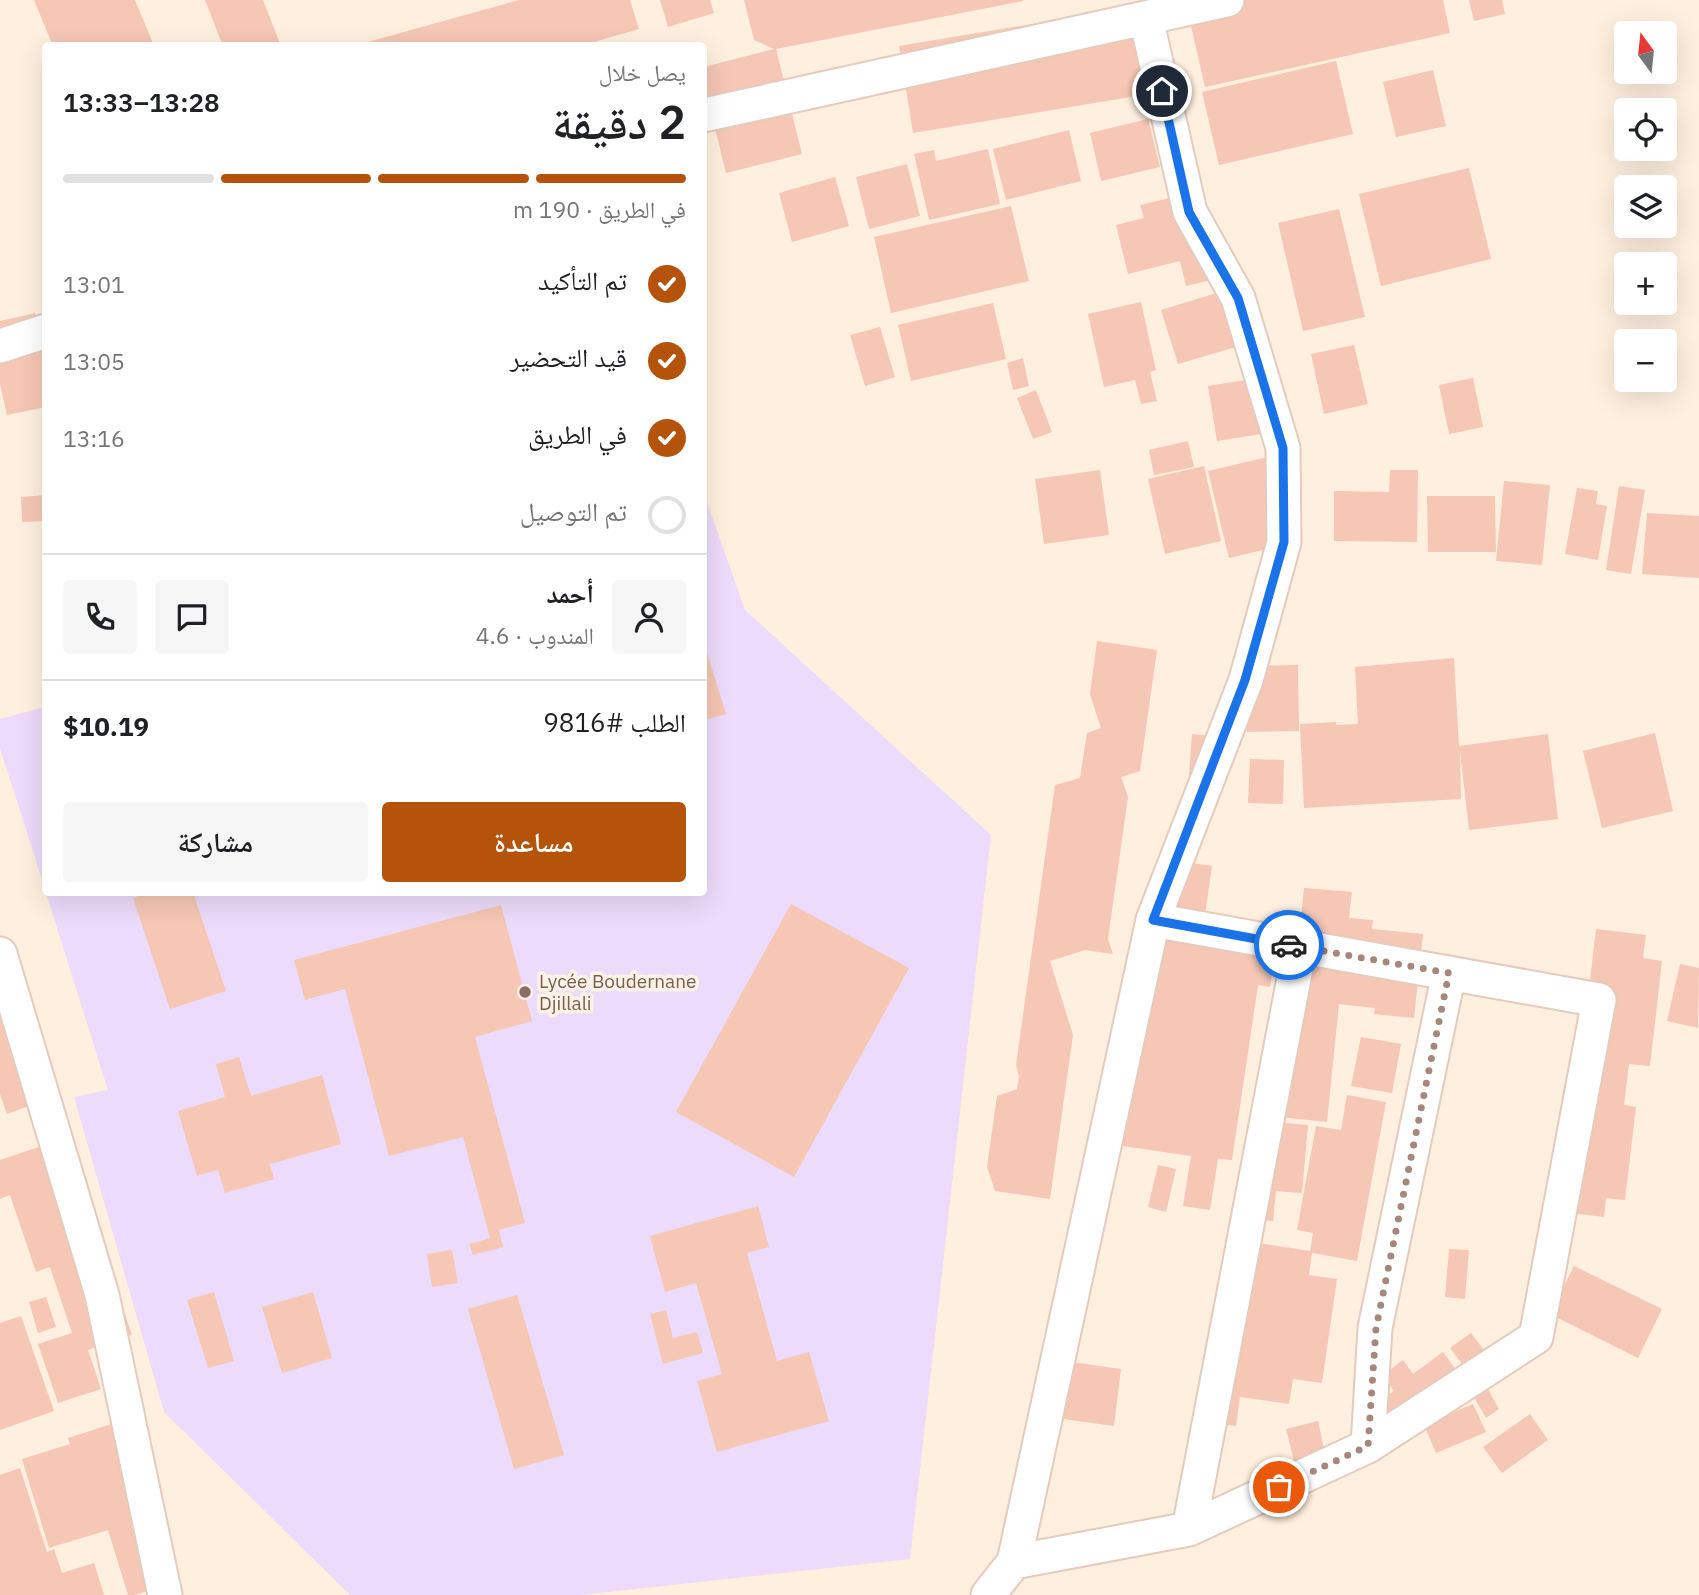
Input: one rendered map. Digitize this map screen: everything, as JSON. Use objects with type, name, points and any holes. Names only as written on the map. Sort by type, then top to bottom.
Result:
[{"type":"street","points":[[707,114],[1227,0]]},
{"type":"street","points":[[988,1595],[1014,1562],[1153,920],[1245,680],[1284,542],[1283,448],[1238,298],[1189,212],[1146,18]]},
{"type":"street","points":[[0,346],[42,332]]},
{"type":"street","points":[[1014,1562],[1189,1529],[1368,1446],[1536,1337],[1599,1000],[1153,920]]},
{"type":"street","points":[[1189,1529],[1300,947]]},
{"type":"street","points":[[0,954],[102,1294],[165,1595]]},
{"type":"street","points":[[1368,1446],[1376,1328],[1449,973]]},
{"type":"shaded area","name":"Lycée Boudernane Djillali","points":[[707,502],[745,610],[991,835],[910,1559],[580,1595],[350,1595],[164,1412],[74,1097],[108,1090],[47,896],[707,896]]},
{"type":"shaded area","points":[[42,708],[42,879],[0,748],[0,719]]},
{"type":"building","points":[[34,0],[135,0],[152,42],[51,42]]},
{"type":"building","points":[[205,0],[263,0],[279,42],[221,42]]},
{"type":"building","points":[[519,0],[630,0],[639,29],[594,42],[368,42]]},
{"type":"building","points":[[660,0],[710,0],[714,13],[668,27]]},
{"type":"building","points":[[744,0],[1023,0],[776,49],[802,154],[726,173],[707,96],[707,66],[774,49],[754,40]]},
{"type":"building","points":[[1185,0],[1443,0],[1450,33],[1205,87]]},
{"type":"building","points":[[1469,0],[1502,0],[1505,14],[1474,21]]},
{"type":"building","points":[[1129,8],[1143,95],[913,133],[899,46]]},
{"type":"building","points":[[1336,61],[1353,134],[1219,165],[1202,92]]},
{"type":"building","points":[[1433,70],[1446,126],[1396,137],[1383,82]]},
{"type":"building","points":[[1148,119],[1160,167],[1101,181],[1090,133]]},
{"type":"building","points":[[1069,130],[1081,181],[1006,200],[993,149]]},
{"type":"building","points":[[988,149],[1000,204],[929,220],[914,154],[934,150],[936,161]]},
{"type":"building","points":[[907,164],[920,216],[869,229],[856,177]]},
{"type":"building","points":[[1469,168],[1491,259],[1381,286],[1359,194]]},
{"type":"building","points":[[835,177],[849,226],[792,242],[779,193]]},
{"type":"building","points":[[1195,192],[1216,279],[1186,286],[1180,261],[1128,274],[1116,225],[1144,218],[1140,205]]},
{"type":"building","points":[[1011,206],[1029,281],[891,313],[874,237]]},
{"type":"building","points":[[1339,209],[1365,317],[1303,331],[1278,223]]},
{"type":"building","points":[[1223,291],[1239,346],[1178,364],[1161,310]]},
{"type":"building","points":[[1141,302],[1156,370],[1150,372],[1157,401],[1141,404],[1135,380],[1104,387],[1088,314]]},
{"type":"building","points":[[993,303],[1006,359],[911,381],[898,325]]},
{"type":"building","points":[[35,313],[42,341],[42,408],[7,415],[0,384],[0,321]]},
{"type":"building","points":[[880,327],[895,377],[865,386],[850,335]]},
{"type":"building","points":[[1354,345],[1368,404],[1324,414],[1311,354]]},
{"type":"building","points":[[1023,358],[1029,386],[1013,390],[1007,363]]},
{"type":"building","points":[[1271,376],[1280,431],[1217,441],[1208,386]]},
{"type":"building","points":[[1473,378],[1483,427],[1449,434],[1439,385]]},
{"type":"building","points":[[1036,390],[1052,432],[1033,439],[1017,398]]},
{"type":"building","points":[[1188,441],[1194,467],[1154,475],[1149,450]]},
{"type":"building","points":[[1272,456],[1293,543],[1229,558],[1208,471]]},
{"type":"building","points":[[1204,466],[1221,541],[1165,554],[1148,479]]},
{"type":"building","points":[[1100,470],[1109,535],[1044,544],[1035,479]]},
{"type":"building","points":[[1390,470],[1418,470],[1417,542],[1334,541],[1334,491],[1389,492]]},
{"type":"building","points":[[1504,481],[1550,485],[1542,565],[1496,561]]},
{"type":"building","points":[[1619,486],[1645,490],[1631,574],[1606,570]]},
{"type":"building","points":[[1577,488],[1598,491],[1596,504],[1607,506],[1598,560],[1565,554]]},
{"type":"building","points":[[42,495],[42,521],[22,522],[21,497]]},
{"type":"building","points":[[1427,496],[1495,496],[1496,552],[1428,552]]},
{"type":"building","points":[[1647,513],[1699,516],[1699,578],[1642,574]]},
{"type":"building","points":[[1097,641],[1157,650],[1140,771],[1121,777],[1128,797],[1108,939],[1113,954],[1085,950],[1050,961],[1073,1035],[1050,1199],[995,1191],[987,1167],[997,1096],[1017,1089],[1019,1076],[1016,1065],[1055,785],[1080,778],[1087,733],[1101,728],[1090,694]]},
{"type":"building","points":[[707,653],[726,714],[707,719]]},
{"type":"building","points":[[1454,658],[1459,746],[1548,734],[1558,819],[1469,830],[1460,751],[1461,799],[1304,808],[1300,724],[1358,724],[1355,667]]},
{"type":"building","points":[[1298,665],[1299,731],[1247,732],[1245,666]]},
{"type":"building","points":[[1655,733],[1673,811],[1602,828],[1583,751]]},
{"type":"building","points":[[1192,734],[1224,737],[1218,804],[1187,801]]},
{"type":"building","points":[[1250,759],[1284,760],[1283,804],[1248,803]]},
{"type":"building","points":[[1159,858],[1212,866],[1204,922],[1278,933],[1270,987],[1258,985],[1232,1160],[1218,1159],[1210,1210],[1183,1206],[1191,1156],[1116,1145]]},
{"type":"building","points":[[1304,888],[1352,892],[1349,918],[1373,920],[1372,929],[1423,934],[1414,1018],[1374,1014],[1375,1008],[1339,1004],[1327,1122],[1280,1117]]},
{"type":"building","points":[[194,896],[226,991],[170,1009],[133,898]]},
{"type":"building","points":[[791,904],[909,968],[794,1177],[676,1112]]},
{"type":"building","points":[[501,905],[532,1021],[475,1037],[525,1223],[499,1230],[503,1247],[473,1255],[469,1244],[490,1238],[463,1137],[389,1156],[345,989],[305,1000],[294,960]]},
{"type":"building","points":[[1596,929],[1646,935],[1643,958],[1662,961],[1650,1066],[1629,1064],[1624,1105],[1636,1107],[1625,1200],[1606,1198],[1604,1217],[1563,1212]]},
{"type":"building","points":[[1680,964],[1699,968],[1698,1028],[1667,1021]]},
{"type":"building","points":[[0,1004],[48,1099],[7,1114],[0,1094]]},
{"type":"building","points":[[1361,1037],[1401,1044],[1392,1093],[1351,1086]]},
{"type":"building","points":[[239,1057],[251,1096],[322,1075],[341,1144],[270,1164],[274,1179],[225,1193],[218,1170],[197,1176],[178,1111],[225,1097],[216,1064]]},
{"type":"building","points":[[1347,1095],[1386,1102],[1357,1261],[1312,1253],[1309,1275],[1337,1279],[1322,1383],[1293,1379],[1289,1404],[1240,1397],[1236,1426],[1212,1423],[1239,1240],[1310,1251],[1313,1233],[1297,1230],[1316,1126],[1341,1130]]},
{"type":"building","points":[[1260,1121],[1308,1125],[1302,1193],[1276,1191],[1273,1221],[1251,1219]]},
{"type":"building","points":[[66,1138],[132,1335],[88,1350],[101,1389],[58,1403],[38,1344],[72,1333],[50,1267],[36,1272],[10,1195],[0,1199],[0,1160]]},
{"type":"building","points":[[1158,1165],[1176,1169],[1166,1212],[1148,1207]]},
{"type":"building","points":[[758,1206],[769,1247],[747,1253],[777,1361],[809,1352],[829,1421],[717,1452],[697,1381],[722,1374],[696,1283],[665,1292],[650,1236]]},
{"type":"building","points":[[1449,1249],[1469,1250],[1465,1299],[1445,1297]]},
{"type":"building","points":[[452,1250],[458,1283],[432,1287],[427,1254]]},
{"type":"building","points":[[1574,1266],[1662,1309],[1638,1358],[1550,1314]]},
{"type":"building","points":[[214,1292],[234,1361],[208,1368],[187,1300]]},
{"type":"building","points":[[313,1292],[332,1358],[282,1373],[262,1307]]},
{"type":"building","points":[[517,1295],[564,1455],[514,1469],[468,1309]]},
{"type":"building","points":[[46,1297],[56,1327],[38,1333],[29,1302]]},
{"type":"building","points":[[666,1310],[673,1338],[697,1332],[703,1353],[663,1364],[650,1314]]},
{"type":"building","points":[[21,1316],[54,1411],[0,1430],[0,1323]]},
{"type":"building","points":[[1471,1333],[1500,1372],[1480,1388],[1450,1348]]},
{"type":"building","points":[[1443,1352],[1473,1393],[1433,1421],[1473,1404],[1486,1432],[1436,1453],[1425,1427],[1389,1430],[1372,1407],[1394,1391],[1383,1375],[1403,1360],[1413,1374]]},
{"type":"building","points":[[1057,1360],[1121,1369],[1114,1426],[1049,1417]]},
{"type":"building","points":[[1486,1386],[1499,1409],[1486,1418],[1472,1394]]},
{"type":"building","points":[[1530,1414],[1548,1440],[1502,1473],[1483,1447]]},
{"type":"building","points":[[121,1421],[171,1584],[135,1595],[128,1595],[108,1530],[49,1548],[22,1459],[70,1444],[68,1438]]},
{"type":"building","points":[[1318,1421],[1326,1458],[1295,1465],[1286,1429]]},
{"type":"building","points":[[20,1468],[47,1552],[54,1549],[62,1573],[94,1563],[104,1595],[0,1595],[0,1475]]},
{"type":"way so far","points":[[1279,1487],[1368,1446],[1376,1328],[1449,973],[1289,945]]},
{"type":"place","name":"Lycée Boudernane Djillali","points":[[525,992]]},
{"type":"route","points":[[1162,91],[1189,212],[1238,298],[1283,448],[1284,542],[1245,680],[1153,920],[1289,945]]}]
